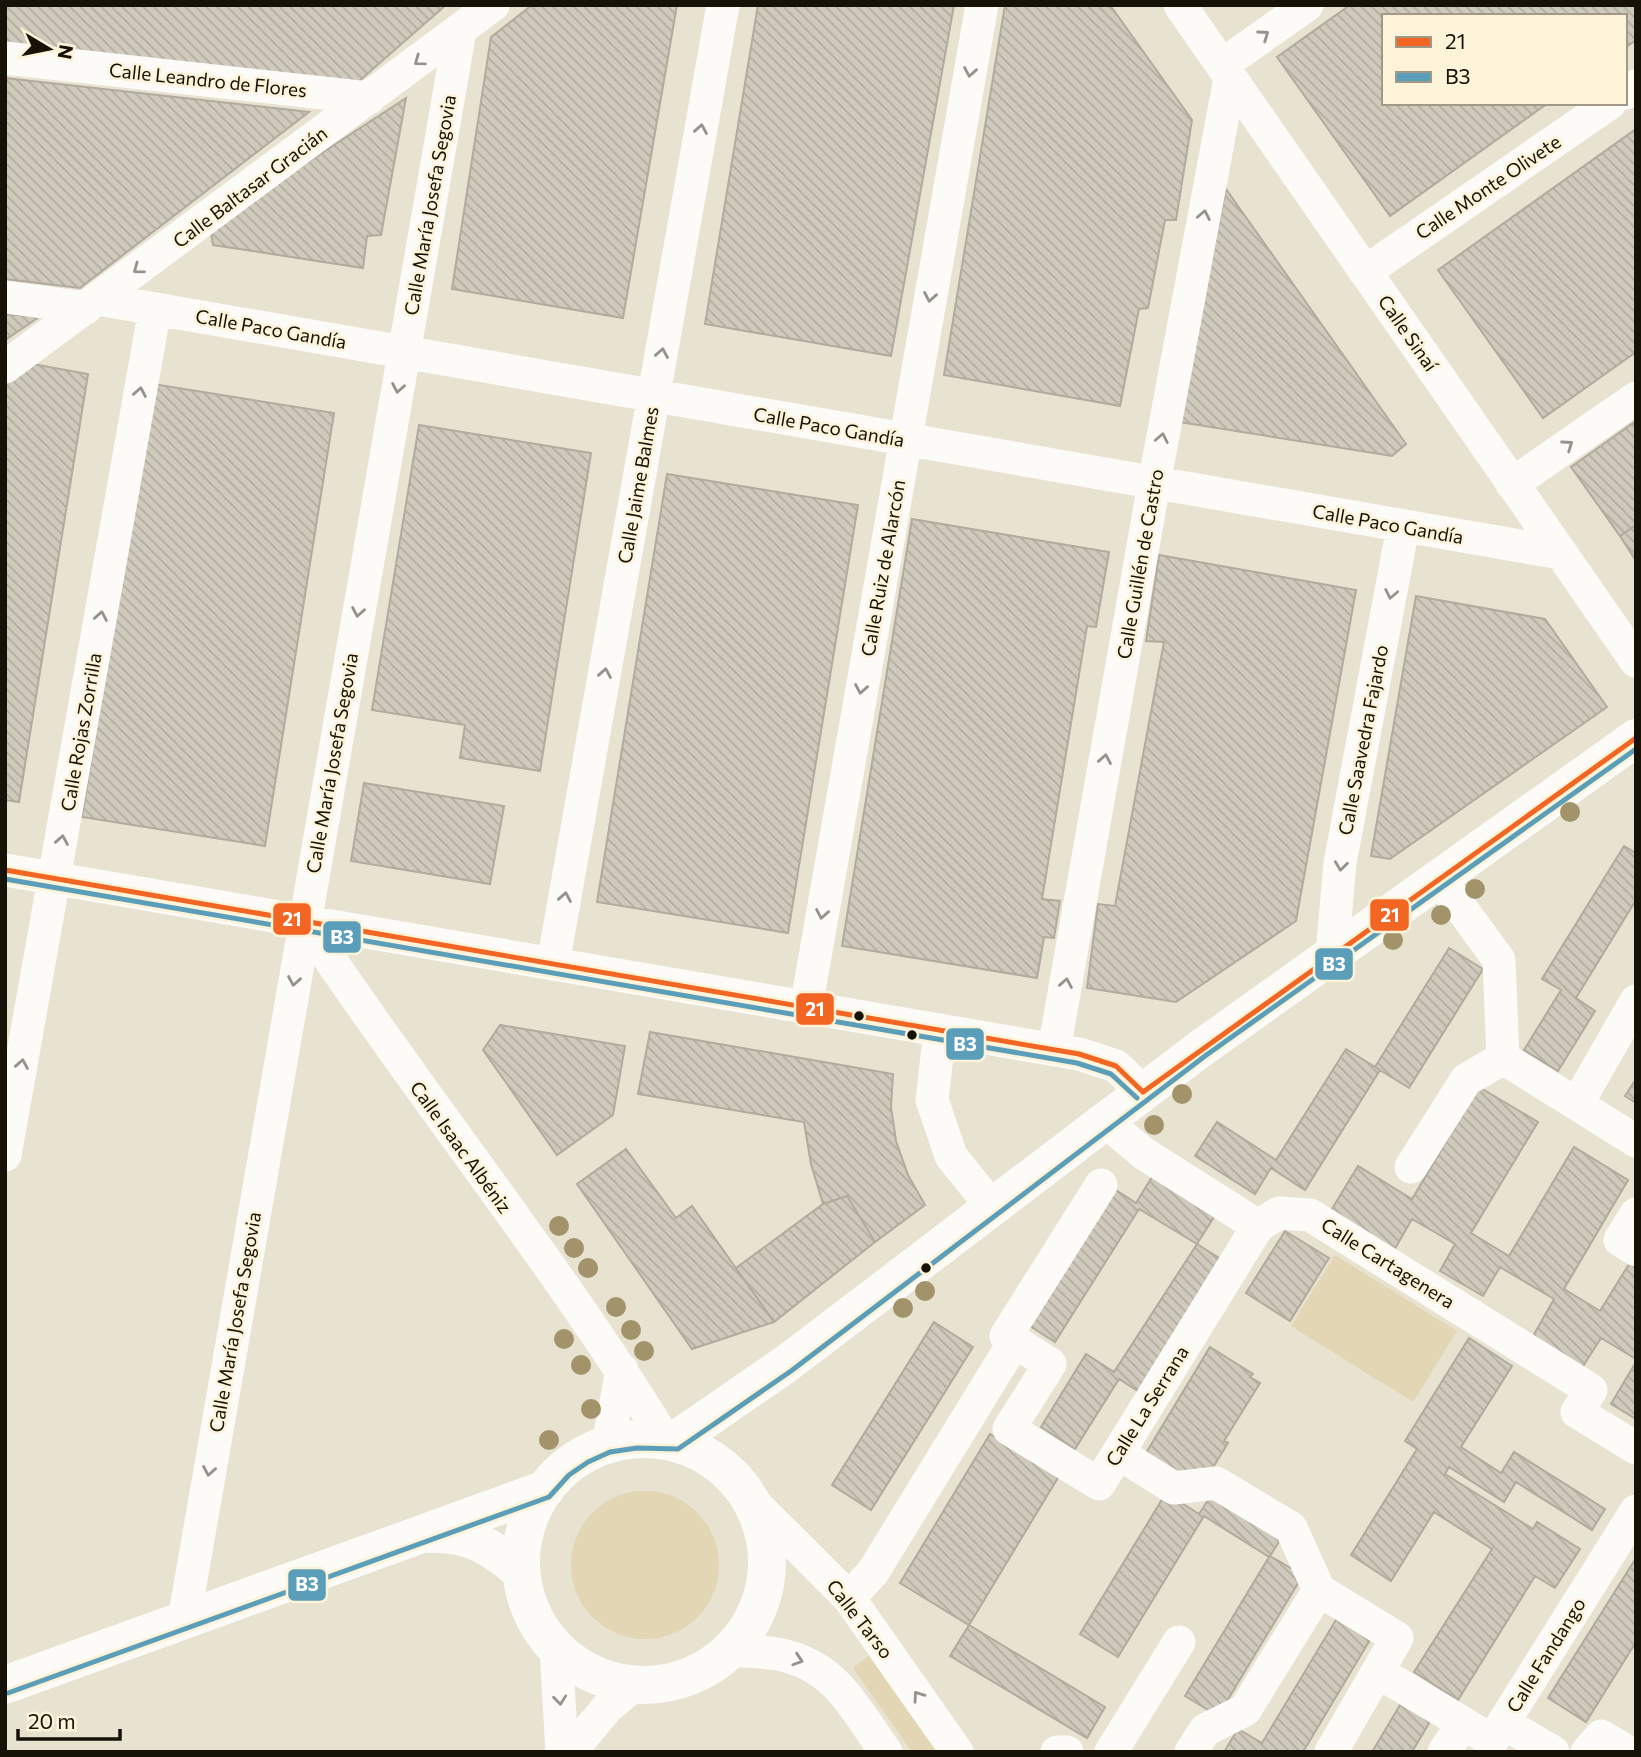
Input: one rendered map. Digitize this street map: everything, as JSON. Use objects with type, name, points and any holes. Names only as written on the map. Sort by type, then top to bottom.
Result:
[{"type":"main road","points":[[669,1441],[786,1364],[1143,1092],[1636,738]]},
{"type":"main road","points":[[739,1485],[704,1454],[669,1441],[637,1439],[608,1444],[584,1454],[563,1469],[546,1489],[531,1514],[523,1542],[521,1572],[532,1614],[556,1649],[592,1674],[634,1685],[669,1683],[691,1675],[731,1650],[751,1623],[764,1591],[767,1558],[761,1524],[724,1452],[729,1434],[754,1397],[786,1364]]},
{"type":"main road","points":[[5,1685],[546,1489]]},
{"type":"main road","points":[[414,1535],[464,1536],[483,1542],[521,1572]]},
{"type":"street","name":"Calle Jaime Balmes","points":[[553,964],[723,5]]},
{"type":"street","name":"Calle Ruiz de Alarcón","points":[[806,1008],[982,5]]},
{"type":"street","name":"Calle Sinaí","points":[[1180,5],[1636,661]]},
{"type":"street","points":[[1226,72],[1307,5]]},
{"type":"street","name":"Calle Baltasar Gracián","points":[[5,367],[477,15]]},
{"type":"street","name":"Calle María Josefa Segovia","points":[[184,1620],[404,352],[477,15]]},
{"type":"street","name":"Calle Leandro de Flores","points":[[5,58],[369,98]]},
{"type":"street","name":"Calle Guillén de Castro","points":[[1054,1050],[1226,72]]},
{"type":"street","name":"Calle Monte Olivete","points":[[1365,272],[1607,105]]},
{"type":"street","name":"Calle Paco Gandía","points":[[5,298],[155,309],[1560,553]]},
{"type":"street","name":"Calle Rojas Zorrilla","points":[[5,1155],[155,309]]},
{"type":"street","points":[[1512,484],[1636,397]]},
{"type":"street","name":"Calle Saavedra Fajardo","points":[[1332,954],[1340,863],[1403,527]]},
{"type":"street","points":[[5,870],[1054,1050],[1116,1066],[1143,1092]]},
{"type":"street","points":[[1439,878],[1499,960],[1503,1058]]},
{"type":"street","name":"Calle Isaac Albéniz","points":[[304,921],[370,1020],[622,1370],[669,1441]]},
{"type":"street","points":[[1577,1104],[1636,1001]]},
{"type":"street","points":[[940,1030],[932,1100],[951,1156],[992,1207]]},
{"type":"street","points":[[1503,1058],[1636,1141]]},
{"type":"street","points":[[1411,1167],[1466,1080],[1503,1058]]},
{"type":"street","points":[[1105,1121],[1143,1153],[1258,1226]]},
{"type":"street","name":"Calle La Serrana","points":[[1101,1185],[1006,1336],[1050,1364],[1009,1429],[1099,1484],[1258,1226]]},
{"type":"street","name":"Calle Cartagenera","points":[[1258,1226],[1279,1213],[1310,1215],[1591,1390],[1577,1412],[1636,1448]]},
{"type":"street","points":[[1636,1214],[1620,1240],[1636,1250]]},
{"type":"street","points":[[849,1598],[873,1572],[1005,1357]]},
{"type":"street","points":[[608,1444],[622,1370]]},
{"type":"street","points":[[1118,1453],[1174,1488],[1216,1483],[1291,1528],[1319,1591],[1397,1637],[1331,1752]]},
{"type":"street","name":"Calle Tarso","points":[[739,1485],[849,1598],[957,1752]]},
{"type":"street","name":"Calle Fandango","points":[[1462,1723],[1492,1741],[1636,1511]]},
{"type":"street","points":[[1191,1752],[1205,1730],[1245,1710],[1319,1591]]},
{"type":"street","points":[[1111,1752],[1179,1642]]},
{"type":"street","points":[[556,1649],[562,1752]]},
{"type":"street","points":[[731,1650],[783,1655],[808,1662],[830,1674],[887,1752]]},
{"type":"street","points":[[1378,1672],[1462,1723],[1444,1752]]},
{"type":"street","points":[[570,1752],[607,1707],[634,1685]]},
{"type":"street","points":[[1504,1723],[1553,1752]]},
{"type":"street","points":[[1587,1752],[1601,1736],[1628,1752]]},
{"type":"street","points":[[1057,1752],[1067,1752]]},
{"type":"shaded area","points":[[1335,1255],[1457,1331],[1413,1402],[1291,1326]]},
{"type":"shaded area","points":[[645,1491],[673,1497],[697,1513],[713,1537],[719,1565],[713,1593],[697,1617],[673,1633],[645,1639],[617,1633],[593,1617],[577,1593],[571,1565],[577,1537],[593,1513],[617,1497]]},
{"type":"shaded area","points":[[869,1656],[937,1752],[912,1752],[853,1668]]},
{"type":"building","points":[[5,5],[446,5],[358,82],[5,43]]},
{"type":"building","points":[[532,5],[677,5],[623,318],[452,289],[491,37]]},
{"type":"building","points":[[758,5],[954,5],[891,356],[705,324]]},
{"type":"building","points":[[1005,5],[1110,5],[1192,120],[1176,220],[1165,220],[1148,308],[1139,309],[1120,406],[944,375]]},
{"type":"building","points":[[1350,5],[1636,5],[1636,40],[1627,47],[1627,14],[1382,14],[1382,105],[1545,105],[1390,216],[1277,57]]},
{"type":"building","points":[[5,78],[309,112],[80,288],[5,279]]},
{"type":"building","points":[[406,98],[381,235],[367,236],[363,268],[213,245],[210,226]]},
{"type":"building","points":[[1636,129],[1636,352],[1543,418],[1438,270]]},
{"type":"building","points":[[1226,189],[1406,444],[1392,456],[1179,422]]},
{"type":"building","points":[[5,314],[39,317],[5,340]]},
{"type":"building","points":[[27,363],[88,374],[19,802],[5,800],[5,381]]},
{"type":"building","points":[[153,384],[334,413],[265,846],[82,817]]},
{"type":"building","points":[[1636,421],[1636,525],[1620,536],[1571,467]]},
{"type":"building","points":[[419,425],[591,453],[540,771],[460,758],[465,725],[372,710]]},
{"type":"building","points":[[667,474],[858,505],[788,933],[597,902]]},
{"type":"building","points":[[912,519],[1109,552],[1096,627],[1087,626],[1042,899],[1060,901],[1054,938],[1044,937],[1037,978],[842,946]]},
{"type":"building","points":[[1636,525],[1636,561],[1620,536]]},
{"type":"building","points":[[1159,555],[1356,590],[1296,921],[1176,1002],[1087,988],[1098,904],[1115,906],[1164,642],[1146,641]]},
{"type":"building","points":[[1416,596],[1545,619],[1607,707],[1390,859],[1371,856]]},
{"type":"building","points":[[364,783],[504,806],[490,884],[351,861]]},
{"type":"building","points":[[1624,846],[1636,853],[1636,900],[1576,998],[1595,1011],[1558,1071],[1524,1050],[1561,990],[1542,979]]},
{"type":"building","points":[[1449,948],[1483,969],[1409,1088],[1375,1067]]},
{"type":"building","points":[[500,1025],[625,1046],[613,1115],[557,1155],[483,1050]]},
{"type":"building","points":[[650,1032],[893,1074],[891,1107],[896,1141],[908,1175],[925,1205],[875,1242],[847,1196],[823,1204],[811,1164],[804,1122],[638,1094]]},
{"type":"building","points":[[1346,1049],[1380,1070],[1305,1190],[1271,1168],[1255,1194],[1195,1156],[1217,1122],[1276,1160]]},
{"type":"building","points":[[1636,1079],[1636,1103],[1625,1096]]},
{"type":"building","points":[[1479,1087],[1538,1122],[1471,1233],[1509,1256],[1574,1147],[1628,1180],[1564,1289],[1600,1311],[1629,1264],[1636,1268],[1636,1359],[1601,1338],[1582,1368],[1532,1338],[1554,1299],[1500,1267],[1483,1296],[1440,1271],[1455,1244],[1412,1219],[1393,1252],[1329,1214],[1358,1166],[1412,1199]]},
{"type":"building","points":[[626,1149],[676,1218],[692,1206],[774,1322],[692,1349],[577,1184]]},
{"type":"building","points":[[1152,1177],[1214,1217],[1197,1244],[1139,1209],[1055,1342],[1022,1321],[1108,1185],[1136,1203]]},
{"type":"building","points":[[847,1196],[875,1242],[774,1322],[736,1268],[823,1204]]},
{"type":"building","points":[[1285,1231],[1329,1258],[1290,1321],[1246,1293]]},
{"type":"building","points":[[1197,1244],[1224,1261],[1141,1393],[1119,1379],[1075,1449],[1041,1427],[1086,1354],[1114,1372]]},
{"type":"building","points":[[934,1322],[973,1347],[871,1510],[832,1485]]},
{"type":"building","points":[[1469,1338],[1512,1366],[1461,1447],[1501,1473],[1514,1452],[1605,1509],[1592,1530],[1516,1482],[1504,1502],[1449,1467],[1445,1474],[1533,1529],[1537,1522],[1580,1549],[1555,1588],[1535,1576],[1458,1700],[1414,1672],[1492,1549],[1434,1512],[1391,1581],[1351,1555],[1417,1449],[1405,1441]]},
{"type":"building","points":[[1210,1347],[1253,1374],[1250,1377],[1260,1383],[1224,1441],[1228,1443],[1201,1487],[1146,1453]]},
{"type":"building","points":[[1636,1362],[1636,1419],[1611,1404]]},
{"type":"building","points":[[990,1434],[1059,1476],[969,1625],[900,1583]]},
{"type":"building","points":[[1214,1491],[1284,1534],[1270,1556],[1303,1575],[1218,1716],[1185,1696],[1269,1557],[1204,1516],[1118,1657],[1080,1634],[1166,1493],[1199,1514]]},
{"type":"building","points":[[1636,1558],[1636,1642],[1586,1722],[1548,1698]]},
{"type":"building","points":[[1343,1608],[1377,1628],[1303,1752],[1224,1752],[1238,1729],[1262,1743]]},
{"type":"building","points":[[969,1625],[1105,1707],[1087,1738],[950,1656]]},
{"type":"building","points":[[1406,1695],[1435,1713],[1412,1752],[1372,1752]]},
{"type":"transit line","name":"21","points":[[1143,1092],[1636,738]]},
{"type":"transit line","name":"B3","points":[[8,1693],[549,1497],[569,1475],[610,1452],[637,1448],[678,1449],[791,1371],[1205,1056],[1636,749]]},
{"type":"transit line","name":"21","points":[[5,870],[1079,1054],[1116,1066],[1143,1092]]},
{"type":"transit line","name":"B3","points":[[5,879],[1077,1063],[1111,1074],[1137,1098]]}]
